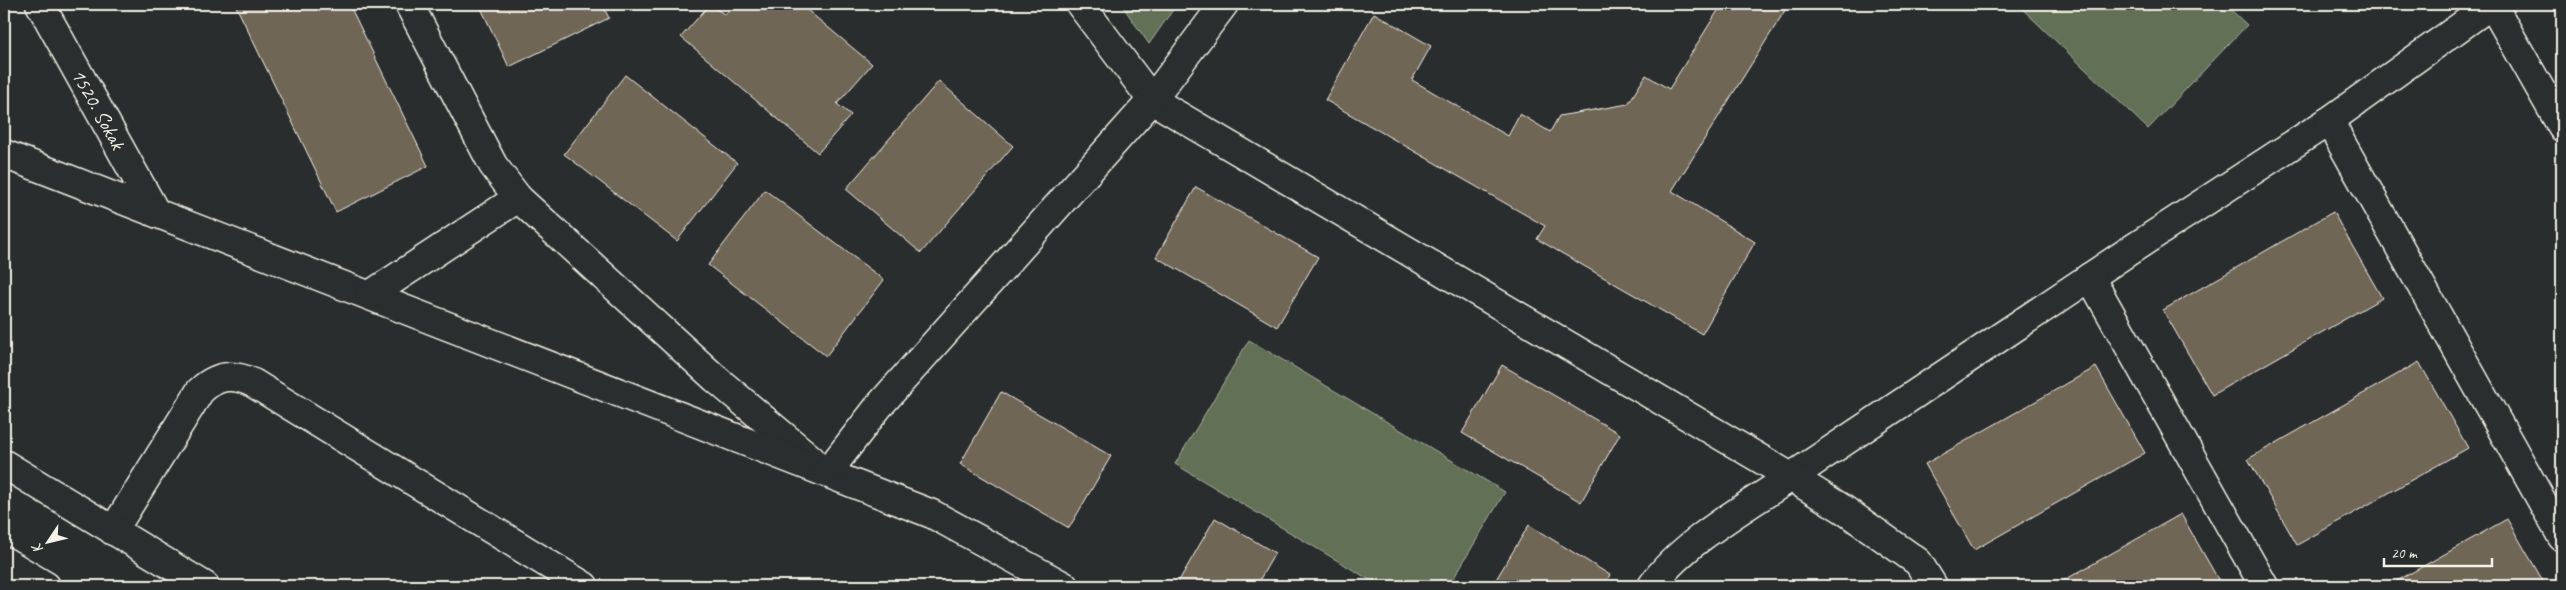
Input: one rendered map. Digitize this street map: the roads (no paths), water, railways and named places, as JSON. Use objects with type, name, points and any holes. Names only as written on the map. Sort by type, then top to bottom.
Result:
[{"type":"main road","name":"1520. Sokak","points":[[40,4],[156,213]]},
{"type":"main road","points":[[409,4],[493,165],[518,198],[716,379],[827,473]]},
{"type":"main road","points":[[1080,4],[1152,100],[1843,509],[1918,562],[1932,586]]},
{"type":"main road","points":[[827,473],[879,406],[1152,100],[1224,4]]},
{"type":"main road","points":[[1652,586],[1658,576],[1706,534],[2090,277],[2330,120],[2492,4],[2562,127]]},
{"type":"main road","points":[[2330,120],[2562,537]]},
{"type":"main road","points":[[4,154],[932,514],[1064,586]]},
{"type":"main road","points":[[370,295],[518,198]]},
{"type":"main road","points":[[2090,277],[2264,586]]},
{"type":"main road","points":[[114,531],[200,391],[214,380],[232,376],[253,384],[584,586]]},
{"type":"main road","points":[[4,464],[205,586]]},
{"type":"main road","points":[[4,561],[46,586]]}]
